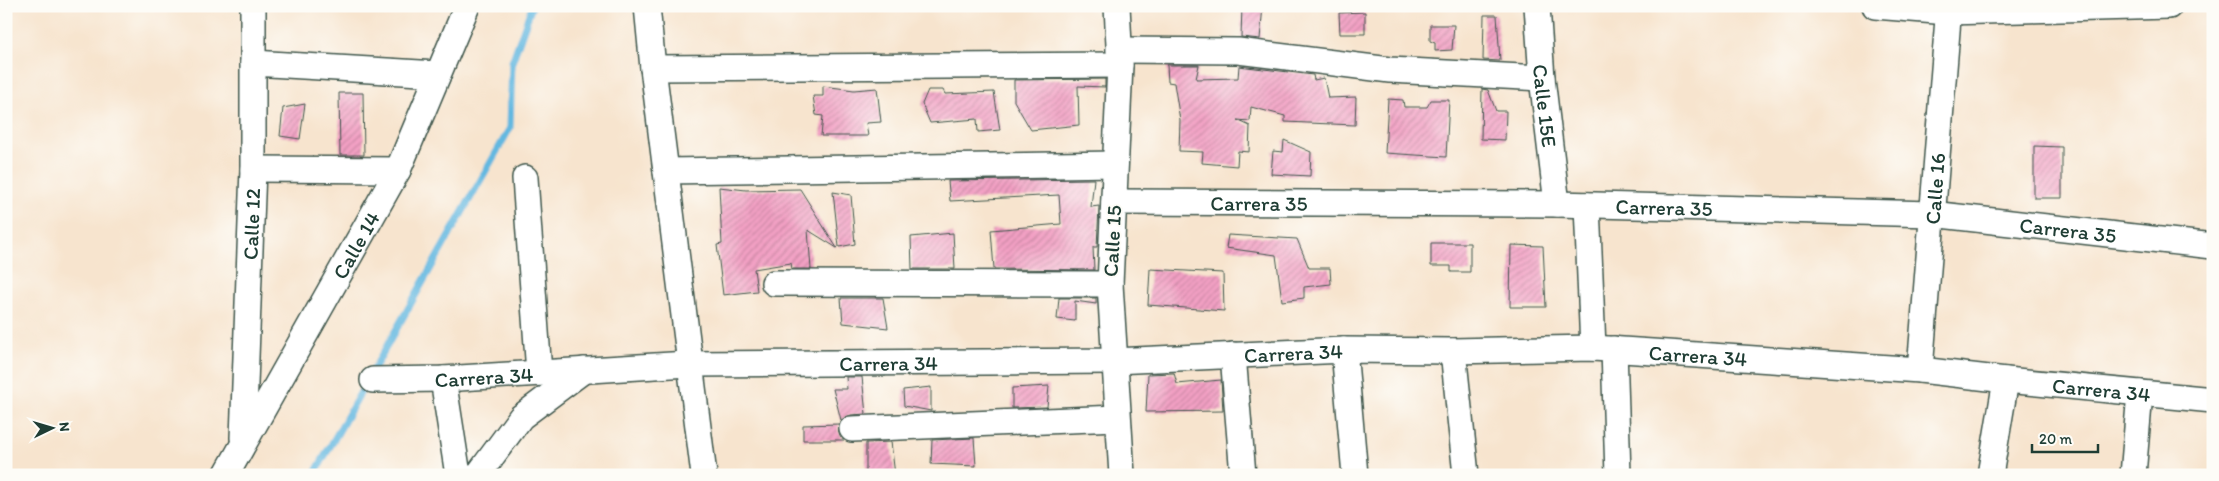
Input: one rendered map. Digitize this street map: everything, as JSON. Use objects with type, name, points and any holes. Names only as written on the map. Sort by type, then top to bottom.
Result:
[{"type":"street","name":"Calle 12","points":[[243,443],[253,169],[253,6]]},
{"type":"street","name":"Calle 14","points":[[226,475],[398,170],[467,6]]},
{"type":"street","points":[[647,6],[688,364],[704,475]]},
{"type":"street","name":"Calle 15","points":[[1117,6],[1119,58],[1110,284],[1122,475]]},
{"type":"street","name":"Calle 15E","points":[[1537,6],[1542,78],[1557,204]]},
{"type":"street","points":[[1875,6],[1949,9],[2170,6]]},
{"type":"street","name":"Calle 16","points":[[1920,370],[1949,9]]},
{"type":"street","points":[[653,68],[1119,58],[1238,52],[1390,70],[1542,78]]},
{"type":"street","points":[[253,63],[437,74]]},
{"type":"street","points":[[666,171],[1115,164]]},
{"type":"street","points":[[253,169],[398,170]]},
{"type":"street","points":[[525,178],[539,373]]},
{"type":"street","name":"Carrera 35","points":[[1114,202],[1557,204],[1932,214],[2213,246]]},
{"type":"street","points":[[1587,206],[1618,475]]},
{"type":"street","points":[[774,283],[1110,284]]},
{"type":"street","name":"Carrera 34","points":[[373,380],[443,379],[688,364],[1114,361],[1344,350],[1454,351],[1604,348],[1920,370],[2213,400]]},
{"type":"street","points":[[1344,350],[1355,475]]},
{"type":"street","points":[[1454,351],[1466,475]]},
{"type":"street","points":[[1233,355],[1243,475]]},
{"type":"street","points":[[478,475],[521,416],[584,370]]},
{"type":"street","points":[[443,379],[458,475]]},
{"type":"street","points":[[1990,475],[2006,380]]},
{"type":"street","points":[[2133,475],[2140,393]]},
{"type":"street","points":[[852,429],[1117,418]]},
{"type":"building","points":[[1242,6],[1263,6],[1260,39],[1241,37]]},
{"type":"building","points":[[1365,12],[1365,34],[1340,34],[1339,13]]},
{"type":"building","points":[[1484,15],[1497,15],[1500,61],[1483,60]]},
{"type":"building","points":[[1430,25],[1454,25],[1452,50],[1435,51],[1435,43],[1430,41]]},
{"type":"building","points":[[1167,65],[1199,65],[1196,79],[1238,78],[1239,66],[1313,75],[1314,80],[1324,78],[1328,98],[1356,97],[1355,125],[1285,122],[1285,116],[1251,107],[1250,121],[1237,120],[1250,126],[1249,152],[1238,151],[1237,166],[1202,163],[1203,152],[1179,151],[1180,120],[1174,83],[1168,82]]},
{"type":"building","points":[[1105,79],[1105,87],[1078,86],[1079,125],[1031,130],[1014,101],[1014,80]]},
{"type":"building","points":[[823,86],[854,90],[877,88],[881,122],[866,123],[868,136],[821,136],[823,116],[816,115],[813,96],[823,96]]},
{"type":"building","points":[[1482,89],[1488,90],[1496,111],[1506,111],[1505,140],[1481,139]]},
{"type":"building","points":[[928,90],[943,90],[945,94],[994,92],[1000,130],[978,132],[977,119],[930,123],[922,104]]},
{"type":"building","points":[[339,93],[363,93],[364,155],[340,155]]},
{"type":"building","points":[[1388,99],[1403,100],[1404,107],[1427,107],[1431,100],[1449,100],[1446,157],[1385,153]]},
{"type":"building","points":[[305,104],[300,139],[280,136],[283,108]]},
{"type":"building","points":[[1284,140],[1311,152],[1310,176],[1271,174],[1273,151],[1283,152]]},
{"type":"building","points":[[2034,146],[2062,147],[2062,198],[2034,198]]},
{"type":"building","points":[[1094,179],[1091,207],[1099,206],[1097,247],[1093,247],[1094,270],[994,269],[991,230],[1061,224],[1059,195],[950,201],[948,181]]},
{"type":"building","points":[[719,187],[746,190],[800,189],[837,248],[808,230],[811,269],[792,269],[791,263],[754,269],[757,291],[723,295],[717,245],[722,244]]},
{"type":"building","points":[[833,192],[851,195],[855,244],[839,247]]},
{"type":"building","points":[[953,233],[955,269],[912,269],[911,237]]},
{"type":"building","points":[[1228,235],[1297,239],[1309,268],[1330,268],[1331,284],[1304,287],[1304,298],[1282,301],[1276,255],[1226,248]]},
{"type":"building","points":[[1431,243],[1470,243],[1470,272],[1451,272],[1451,266],[1431,266]]},
{"type":"building","points":[[1511,245],[1543,246],[1546,307],[1510,307]]},
{"type":"building","points":[[1150,269],[1223,273],[1224,311],[1148,305]]},
{"type":"building","points":[[841,298],[883,298],[888,328],[843,323]]},
{"type":"building","points":[[1059,298],[1096,298],[1096,304],[1075,301],[1075,321],[1057,319]]},
{"type":"building","points":[[1174,373],[1177,384],[1221,380],[1223,411],[1146,412],[1148,374]]},
{"type":"building","points":[[846,377],[862,377],[866,414],[851,415],[841,420],[833,389],[847,389]]},
{"type":"building","points":[[1049,386],[1047,407],[1012,408],[1012,388]]},
{"type":"building","points":[[931,387],[931,411],[904,406],[903,390]]},
{"type":"building","points":[[839,424],[838,430],[844,440],[803,440],[803,425]]},
{"type":"building","points":[[974,438],[976,466],[931,464],[932,440]]},
{"type":"building","points":[[891,442],[895,475],[866,475],[866,443]]},
{"type":"waterway","points":[[314,475],[510,128],[512,62],[532,6]]}]
